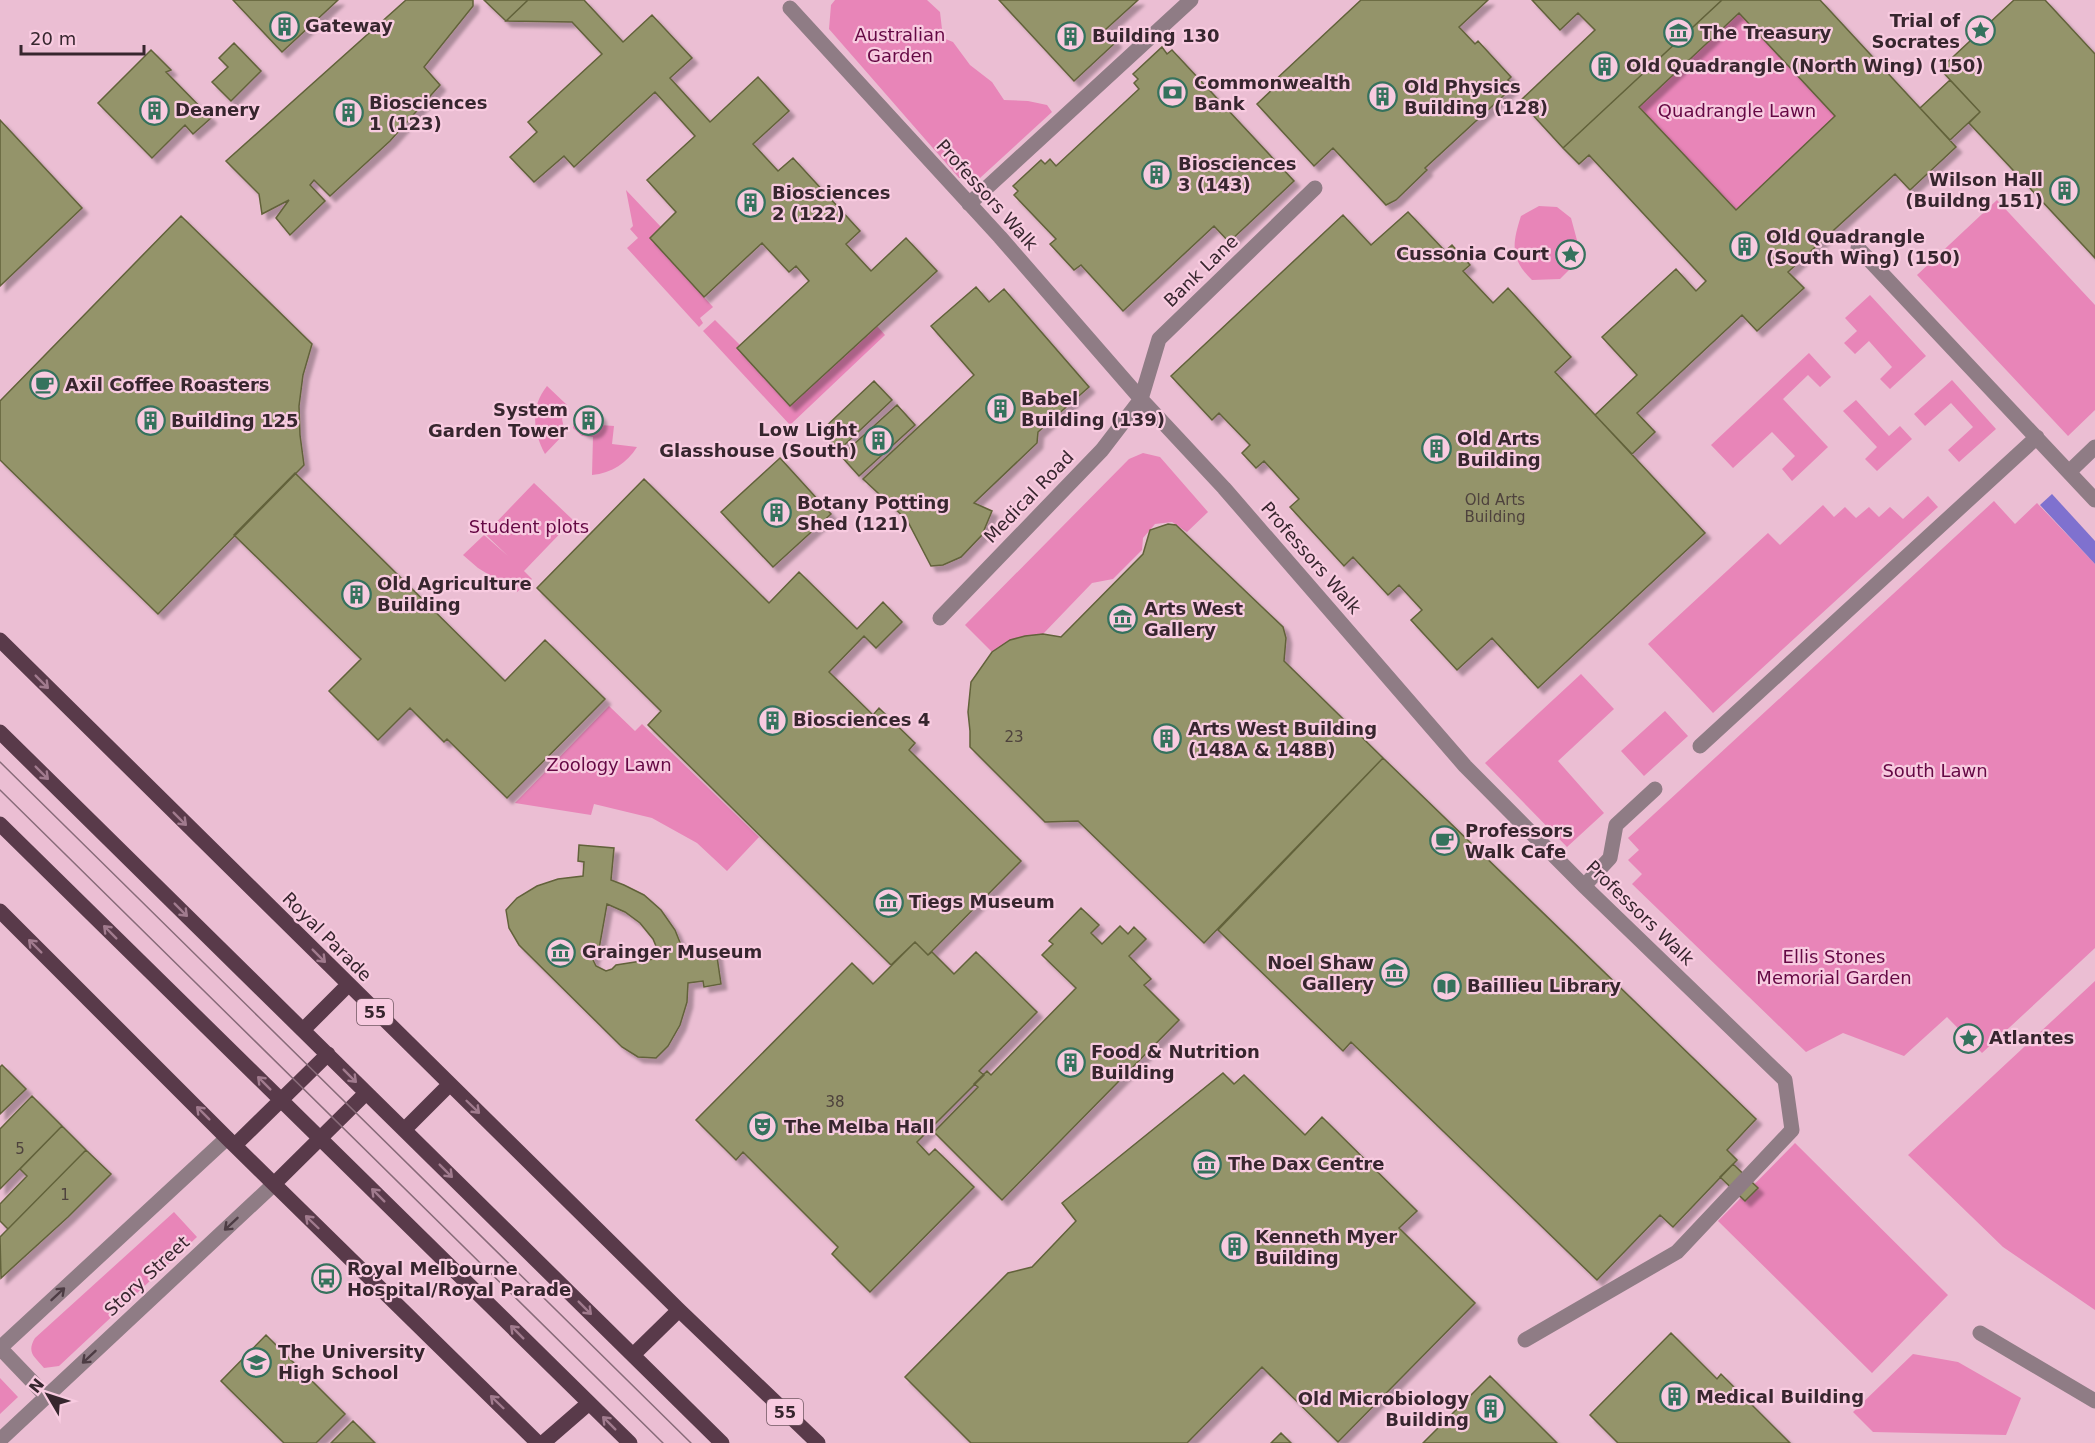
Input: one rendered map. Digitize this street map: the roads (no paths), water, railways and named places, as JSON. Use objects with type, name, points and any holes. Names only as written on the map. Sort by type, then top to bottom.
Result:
[{"type":"main road","name":"Royal Parade","points":[[0,640],[679,1310],[818,1443]]},
{"type":"main road","points":[[0,732],[722,1443]]},
{"type":"main road","points":[[0,824],[630,1443]]},
{"type":"main road","points":[[0,910],[274,1184],[538,1443]]},
{"type":"main road","points":[[303,1030],[348,985]]},
{"type":"main road","points":[[231,1141],[281,1100],[327,1054]]},
{"type":"main road","points":[[404,1130],[450,1084]]},
{"type":"main road","points":[[274,1184],[366,1093]]},
{"type":"main road","points":[[633,1355],[679,1310]]},
{"type":"main road","points":[[543,1443],[589,1403]]},
{"type":"street","points":[[969,204],[1191,0]]},
{"type":"street","name":"Professors Walk","points":[[790,8],[969,204],[1141,399],[1224,488],[1465,766],[1584,886],[1785,1080],[1792,1130],[1677,1252],[1525,1340]]},
{"type":"street","name":"Bank Lane","points":[[1141,399],[1159,339],[1315,188]]},
{"type":"street","points":[[1858,248],[2095,500]]},
{"type":"street","name":"Medical Road","points":[[940,618],[1102,450],[1141,399]]},
{"type":"street","points":[[1700,746],[2037,437]]},
{"type":"street","points":[[2069,472],[2095,447]]},
{"type":"street","points":[[1584,886],[1610,858],[1617,825],[1655,789]]},
{"type":"street","points":[[47,1397],[0,1348],[231,1141]]},
{"type":"street","name":"Story Street","points":[[0,1440],[274,1184]]},
{"type":"street","points":[[1980,1333],[2095,1401]]},
{"type":"tram line","points":[[0,762],[691,1443]]},
{"type":"tram line","points":[[0,790],[663,1443]]},
{"type":"place","name":"Gateway","points":[[284,26]]},
{"type":"place","name":"Trial of Socrates","points":[[1981,31]]},
{"type":"place","name":"The Treasury","points":[[1679,33]]},
{"type":"place","name":"Building 130","points":[[1071,36]]},
{"type":"place","name":"Old Quadrangle (North Wing) (150)","points":[[1605,66]]},
{"type":"place","name":"Commonwealth Bank","points":[[1173,93]]},
{"type":"place","name":"Old Physics Building (128)","points":[[1383,97]]},
{"type":"place","name":"Deanery","points":[[154,110]]},
{"type":"place","name":"Biosciences 1 (123)","points":[[348,113]]},
{"type":"place","name":"Biosciences 3 (143)","points":[[1157,174]]},
{"type":"place","name":"Wilson Hall (Buildng 151)","points":[[2064,190]]},
{"type":"place","name":"Biosciences 2 (122)","points":[[751,203]]},
{"type":"place","name":"Old Quadrangle (South Wing) (150)","points":[[1745,247]]},
{"type":"place","name":"Cussonia Court","points":[[1570,254]]},
{"type":"place","name":"Axil Coffee Roasters","points":[[44,385]]},
{"type":"place","name":"Babel Building (139)","points":[[1000,409]]},
{"type":"place","name":"System Garden Tower","points":[[589,420]]},
{"type":"place","name":"Building 125","points":[[150,421]]},
{"type":"place","name":"Low Light Glasshouse (South)","points":[[878,440]]},
{"type":"place","name":"Old Arts Building","points":[[1436,449]]},
{"type":"place","name":"Botany Potting Shed (121)","points":[[776,513]]},
{"type":"place","name":"Old Agriculture Building","points":[[356,594]]},
{"type":"place","name":"Arts West Gallery","points":[[1123,619]]},
{"type":"place","name":"Biosciences 4","points":[[772,720]]},
{"type":"place","name":"Arts West Building (148A & 148B)","points":[[1167,739]]},
{"type":"place","name":"Professors Walk Cafe","points":[[1444,841]]},
{"type":"place","name":"Tiegs Museum","points":[[888,902]]},
{"type":"place","name":"Grainger Museum","points":[[561,952]]},
{"type":"place","name":"Noel Shaw Gallery","points":[[1395,973]]},
{"type":"place","name":"Baillieu Library","points":[[1446,986]]},
{"type":"place","name":"Atlantes","points":[[1968,1038]]},
{"type":"place","name":"Food & Nutrition Building","points":[[1070,1062]]},
{"type":"place","name":"The Melba Hall","points":[[763,1127]]},
{"type":"place","name":"The Dax Centre","points":[[1207,1164]]},
{"type":"place","name":"Kenneth Myer Building","points":[[1234,1247]]},
{"type":"place","name":"Royal Melbourne Hospital/Royal Parade","points":[[326,1279]]},
{"type":"place","name":"The University High School","points":[[257,1362]]},
{"type":"place","name":"Medical Building","points":[[1675,1397]]},
{"type":"place","name":"Old Microbiology Building","points":[[1490,1409]]},
{"type":"park label","name":"Australian Garden","points":[[900,45]]},
{"type":"park label","name":"Quadrangle Lawn","points":[[1737,111]]},
{"type":"park label","name":"Student plots","points":[[529,527]]},
{"type":"park label","name":"Zoology Lawn","points":[[609,765]]},
{"type":"park label","name":"South Lawn","points":[[1935,771]]},
{"type":"park label","name":"Ellis Stones Memorial Garden","points":[[1834,967]]}]
